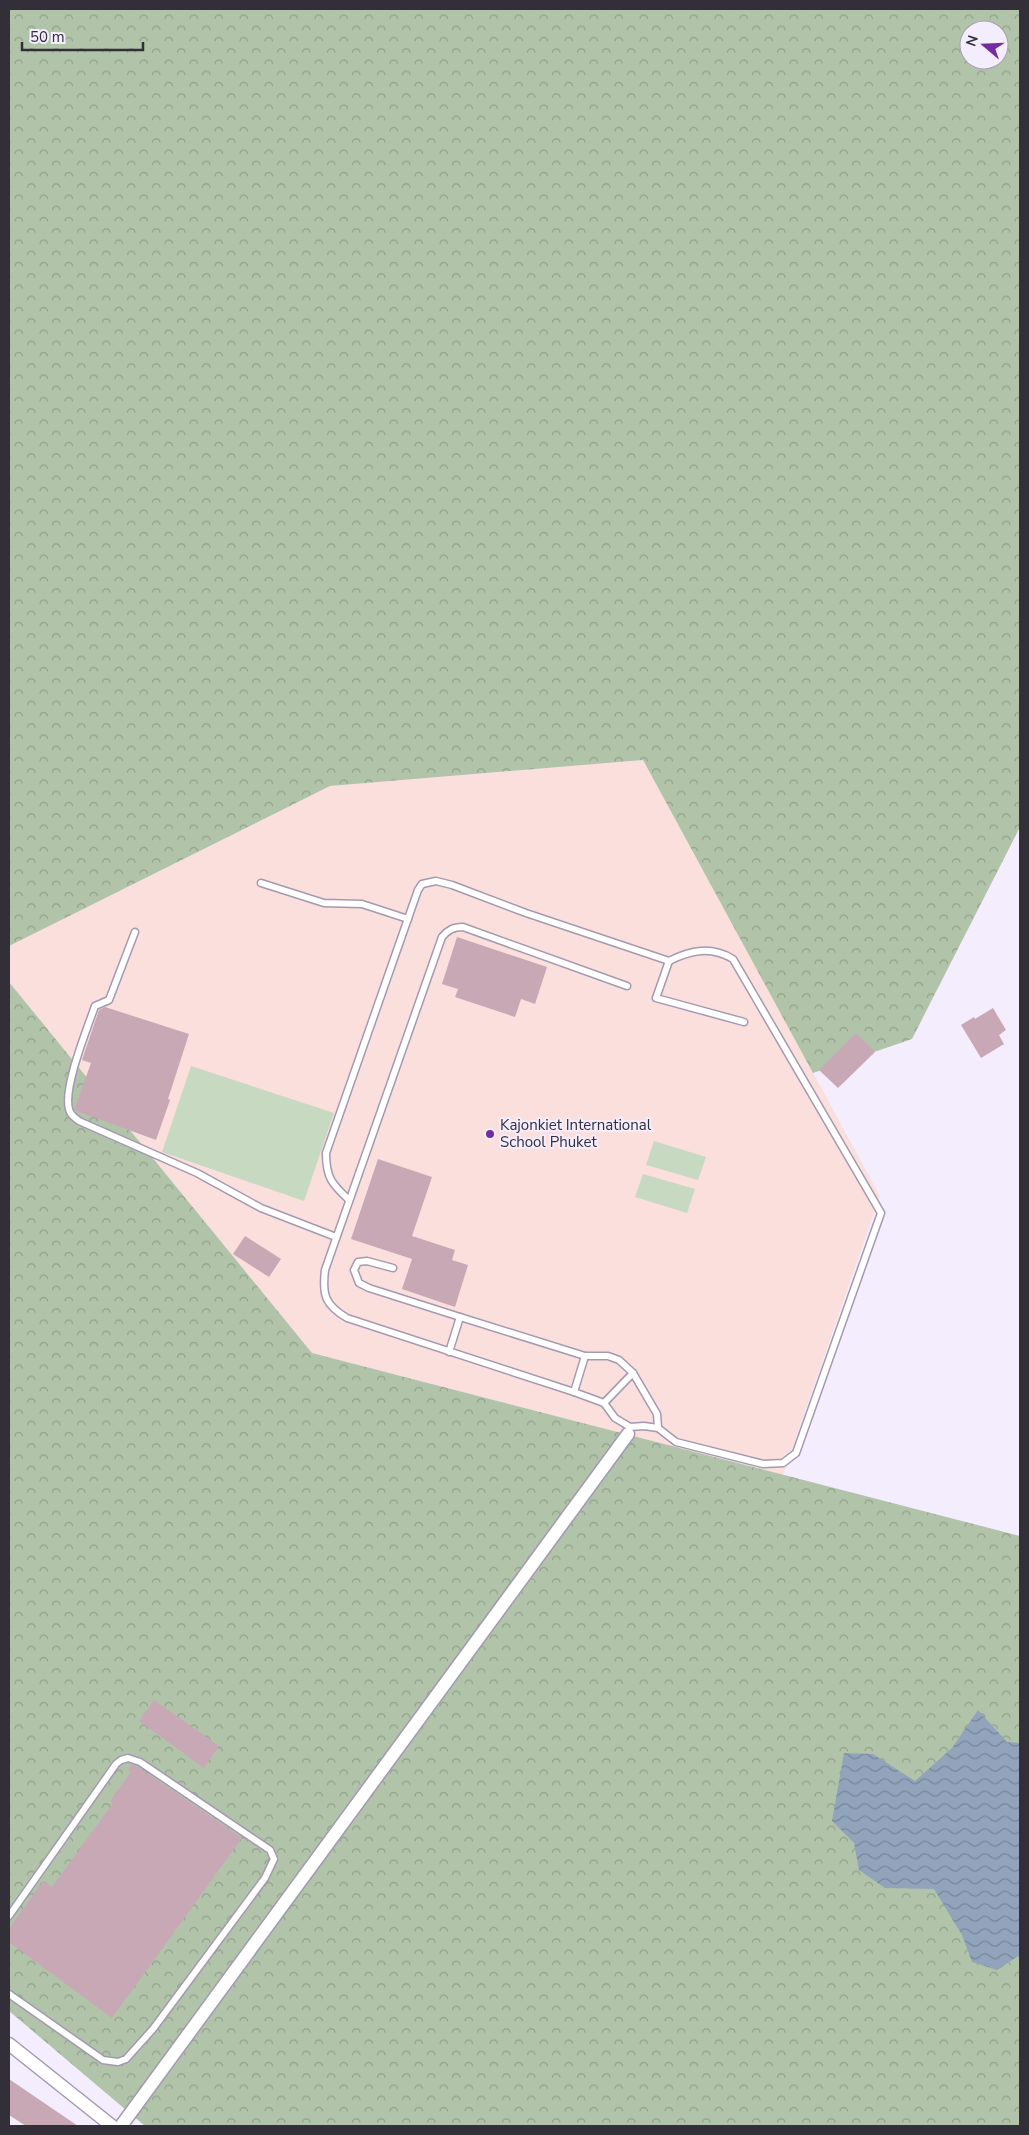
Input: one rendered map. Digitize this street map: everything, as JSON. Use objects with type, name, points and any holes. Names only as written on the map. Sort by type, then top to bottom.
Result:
[{"type":"street","points":[[121,2126],[629,1430]]},
{"type":"street","points":[[9,2044],[112,2126]]},
{"type":"lane","points":[[349,1200],[331,1184],[326,1168],[326,1153],[422,884],[436,881],[452,885],[526,913],[669,961]]},
{"type":"lane","points":[[261,883],[324,903],[362,904],[408,919]]},
{"type":"lane","points":[[627,986],[463,927],[455,927],[448,930],[442,937],[336,1236],[325,1270],[323,1286],[326,1299],[334,1310],[348,1318],[604,1403],[615,1418],[629,1430],[644,1426],[658,1428],[676,1442],[763,1464],[783,1463],[796,1452],[881,1212],[733,959],[724,954],[699,950],[685,952],[669,961],[656,998],[744,1022]]},
{"type":"lane","points":[[135,932],[109,1000],[94,1006],[69,1088],[68,1108],[72,1116],[79,1121],[197,1173],[261,1208],[336,1236]]},
{"type":"lane","points":[[392,1268],[367,1261],[358,1262],[354,1270],[359,1283],[369,1288],[585,1356],[608,1356],[619,1360],[633,1373],[657,1414],[658,1428]]},
{"type":"lane","points":[[449,1352],[460,1317]]},
{"type":"lane","points":[[574,1392],[585,1356]]},
{"type":"lane","points":[[604,1403],[633,1373]]},
{"type":"lane","points":[[9,1916],[116,1764],[128,1758],[140,1762],[162,1775],[270,1850],[274,1859],[265,1878],[153,2029],[126,2059],[118,2062],[103,2060],[9,1994]]},
{"type":"shaded area","name":"Kajonkiet International School Phuket","points":[[643,760],[880,1196],[783,1475],[312,1353],[9,982],[9,946],[330,786]]},
{"type":"green space","points":[[9,9],[1020,9],[1020,827],[912,1039],[813,1073],[643,760],[330,786],[9,946]]},
{"type":"green space","points":[[9,982],[312,1353],[1020,1536],[1020,2126],[145,2126],[9,2011]]},
{"type":"green space","points":[[191,1066],[334,1113],[304,1201],[162,1152]]},
{"type":"green space","points":[[654,1141],[706,1157],[698,1180],[646,1165]]},
{"type":"green space","points":[[643,1174],[695,1189],[687,1213],[635,1197]]},
{"type":"water","points":[[978,1710],[1007,1742],[1020,1743],[1020,1955],[997,1970],[972,1962],[962,1935],[934,1889],[885,1888],[859,1870],[854,1843],[832,1821],[844,1753],[873,1754],[915,1781],[952,1748]]},
{"type":"building","points":[[457,937],[547,967],[535,1004],[521,999],[515,1017],[455,997],[458,989],[442,984]]},
{"type":"building","points":[[105,1007],[189,1034],[156,1140],[74,1110],[91,1063],[82,1060],[99,1010]]},
{"type":"building","points":[[993,1008],[1006,1030],[999,1035],[1004,1044],[981,1058],[961,1025]]},
{"type":"building","points":[[856,1033],[875,1052],[838,1088],[819,1070]]},
{"type":"building","points":[[378,1159],[432,1177],[412,1236],[455,1250],[452,1260],[468,1265],[455,1307],[402,1289],[412,1259],[351,1239]]},
{"type":"building","points":[[245,1236],[281,1259],[269,1277],[233,1254]]},
{"type":"building","points":[[154,1700],[219,1746],[204,1768],[139,1721]]},
{"type":"building","points":[[132,1765],[138,1767],[242,1838],[112,2018],[9,1942],[9,1929],[43,1881],[52,1887],[113,1803],[110,1801],[131,1772],[128,1770]]},
{"type":"building","points":[[9,2079],[78,2126],[26,2126],[9,2115]]},
{"type":"place","name":"Kajonkiet International School Phuket","points":[[490,1134]]}]
